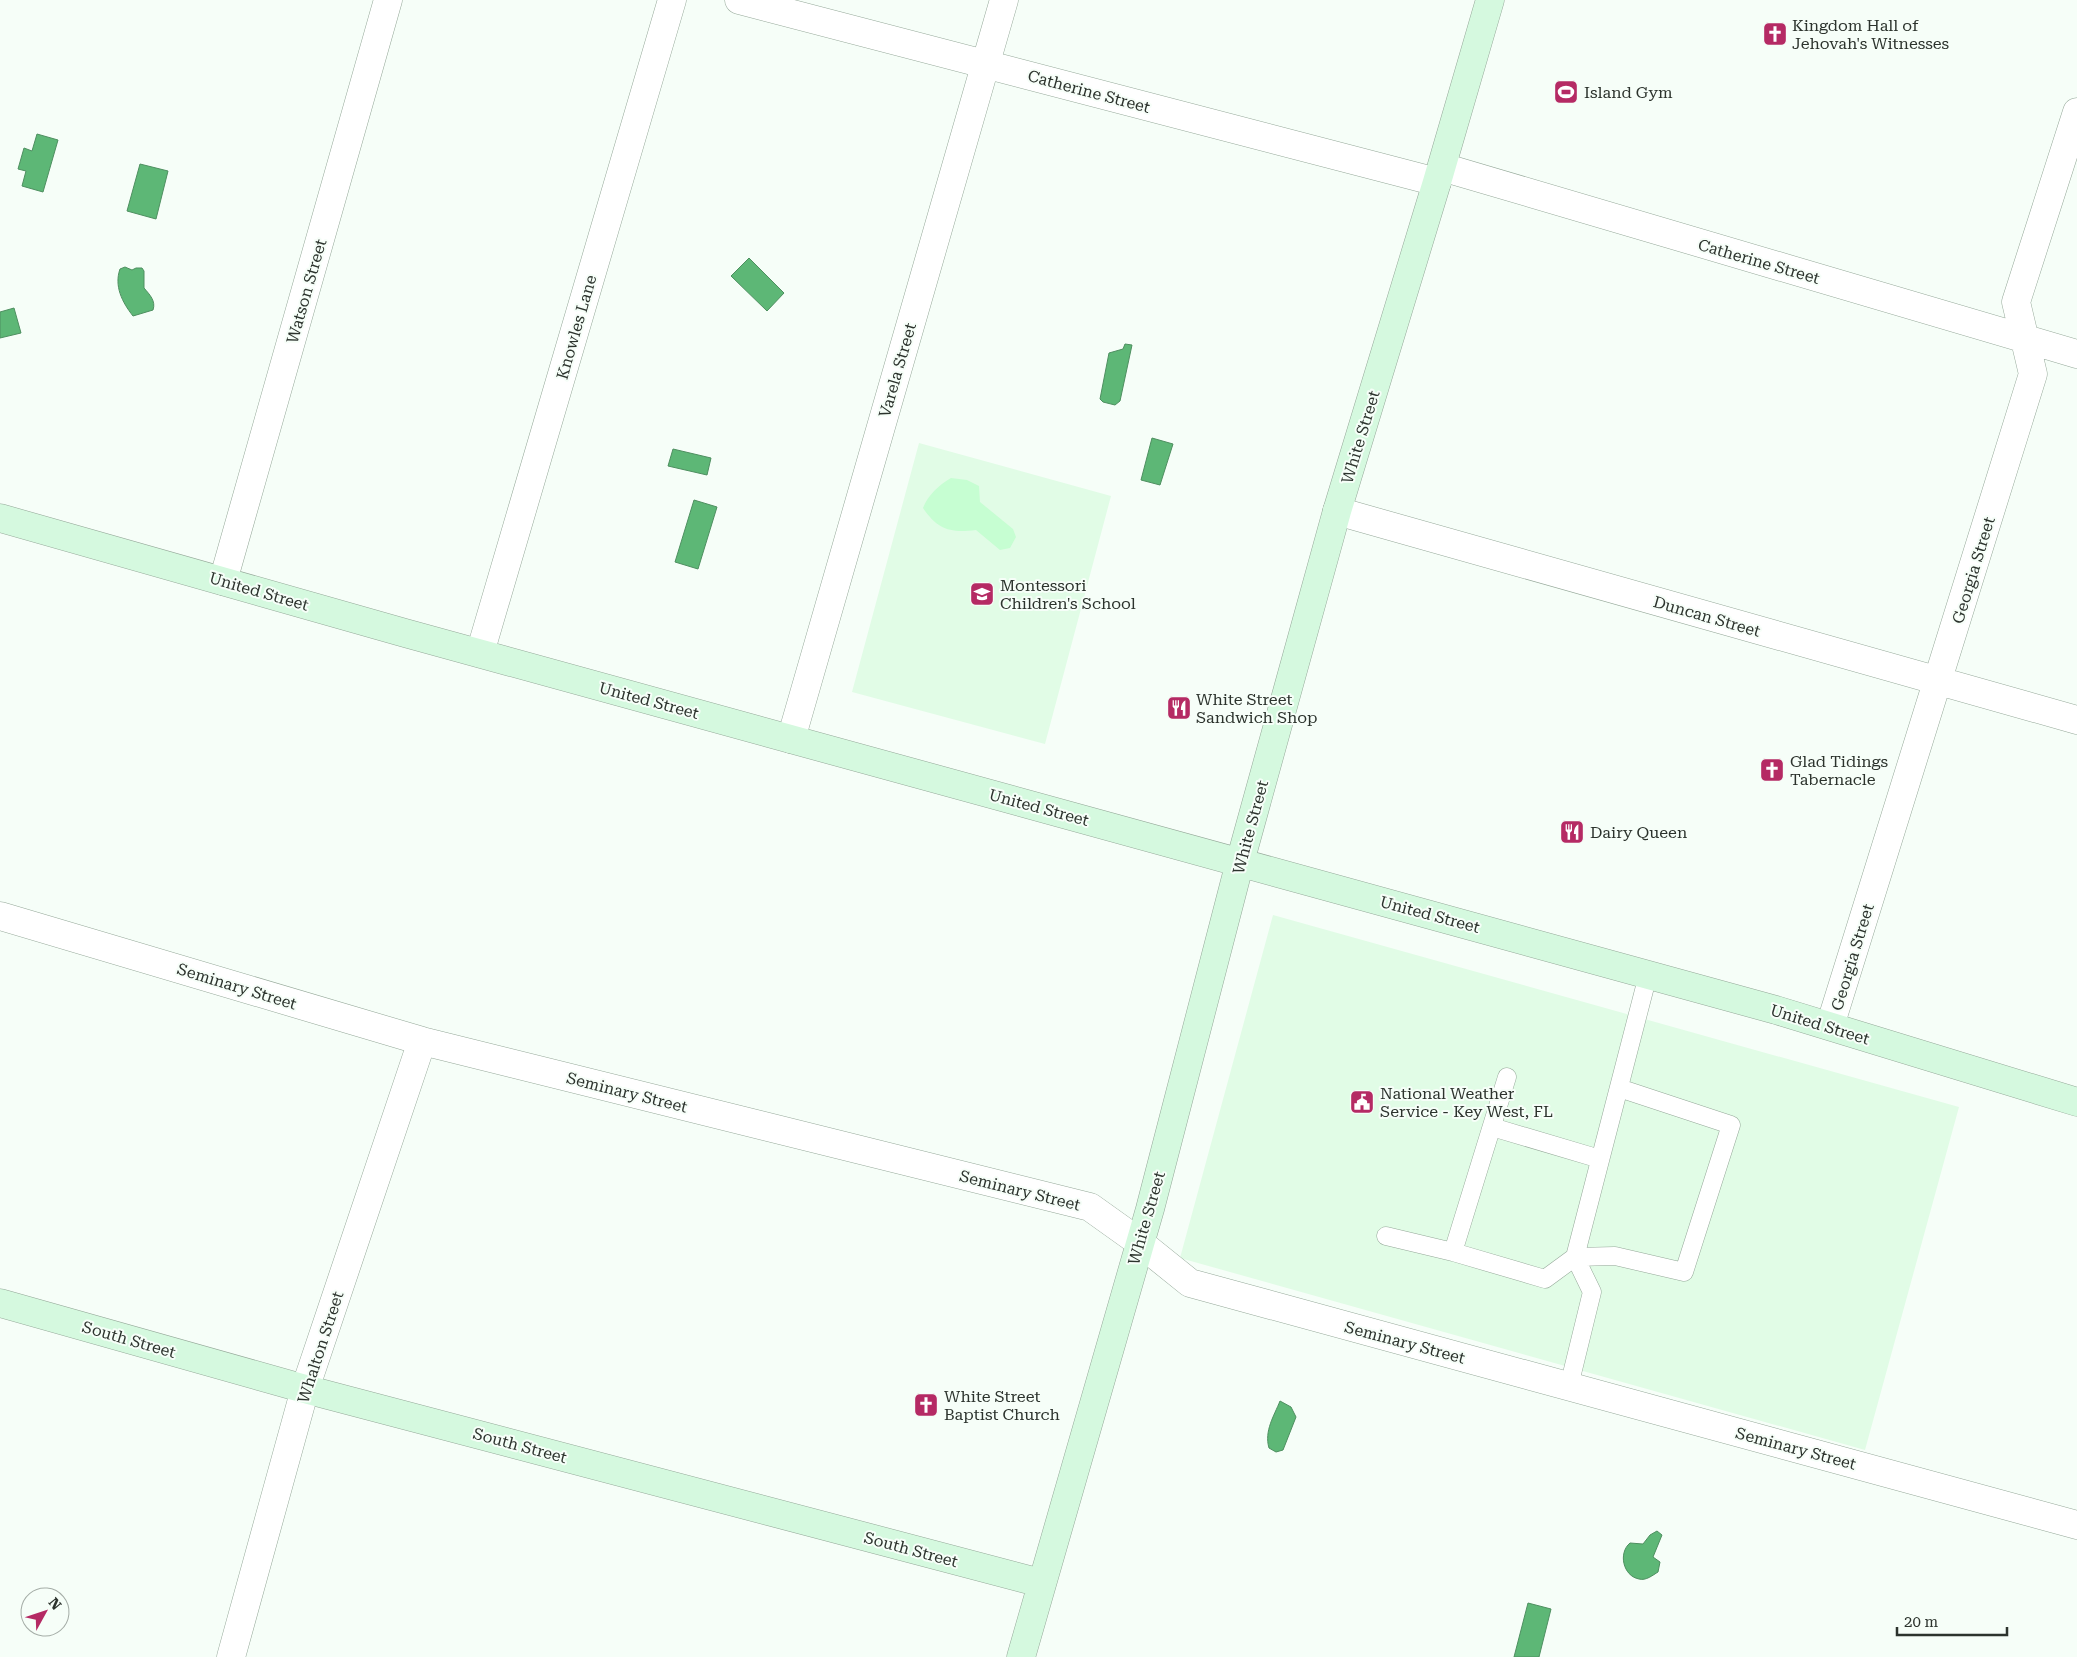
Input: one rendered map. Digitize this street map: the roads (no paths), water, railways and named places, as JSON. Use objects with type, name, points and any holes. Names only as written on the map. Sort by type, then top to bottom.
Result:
[{"type":"street","name":"Watson Street","points":[[223,581],[388,0]]},
{"type":"street","name":"Knowles Lane","points":[[480,653],[672,0]]},
{"type":"street","name":"Catherine Street","points":[[739,0],[986,64],[1440,175],[2077,354]]},
{"type":"street","name":"Varela Street","points":[[791,739],[1004,0]]},
{"type":"street","name":"White Street","points":[[1027,1655],[1041,1583],[1150,1209],[1240,862],[1337,511],[1440,175],[1490,0]]},
{"type":"street","name":"Georgia Street","points":[[1830,1026],[1939,682],[2033,374],[2016,302],[2077,112]]},
{"type":"street","name":"Duncan Street","points":[[1337,511],[2077,720]]},
{"type":"street","name":"United Street","points":[[0,518],[480,653],[1830,1026],[2077,1102]]},
{"type":"street","name":"Seminary Street","points":[[0,916],[422,1041],[1090,1207],[1139,1242],[1190,1283],[2077,1525]]},
{"type":"street","name":"Whalton Street","points":[[231,1657],[305,1389],[422,1041]]},
{"type":"street","name":"South Street","points":[[0,1303],[305,1389],[1041,1583]]},
{"type":"lane","points":[[1568,1386],[1592,1292],[1575,1257],[1648,975]]},
{"type":"lane","points":[[1454,1252],[1507,1077]]},
{"type":"lane","points":[[1386,1236],[1454,1252],[1545,1279],[1575,1257],[1615,1256],[1684,1272],[1731,1125],[1619,1088]]},
{"type":"lane","points":[[1492,1127],[1600,1160]]},
{"type":"place","name":"Kingdom Hall of Jehovah's Witnesses","points":[[1775,34]]},
{"type":"place","name":"Island Gym","points":[[1566,92]]},
{"type":"place","name":"Montessori Children's School","points":[[982,594]]},
{"type":"place","name":"White Street Sandwich Shop","points":[[1179,708]]},
{"type":"place","name":"Glad Tidings Tabernacle","points":[[1772,770]]},
{"type":"place","name":"Dairy Queen","points":[[1572,832]]},
{"type":"place","name":"National Weather Service - Key West, FL","points":[[1362,1102]]},
{"type":"place","name":"White Street Baptist Church","points":[[926,1405]]}]
